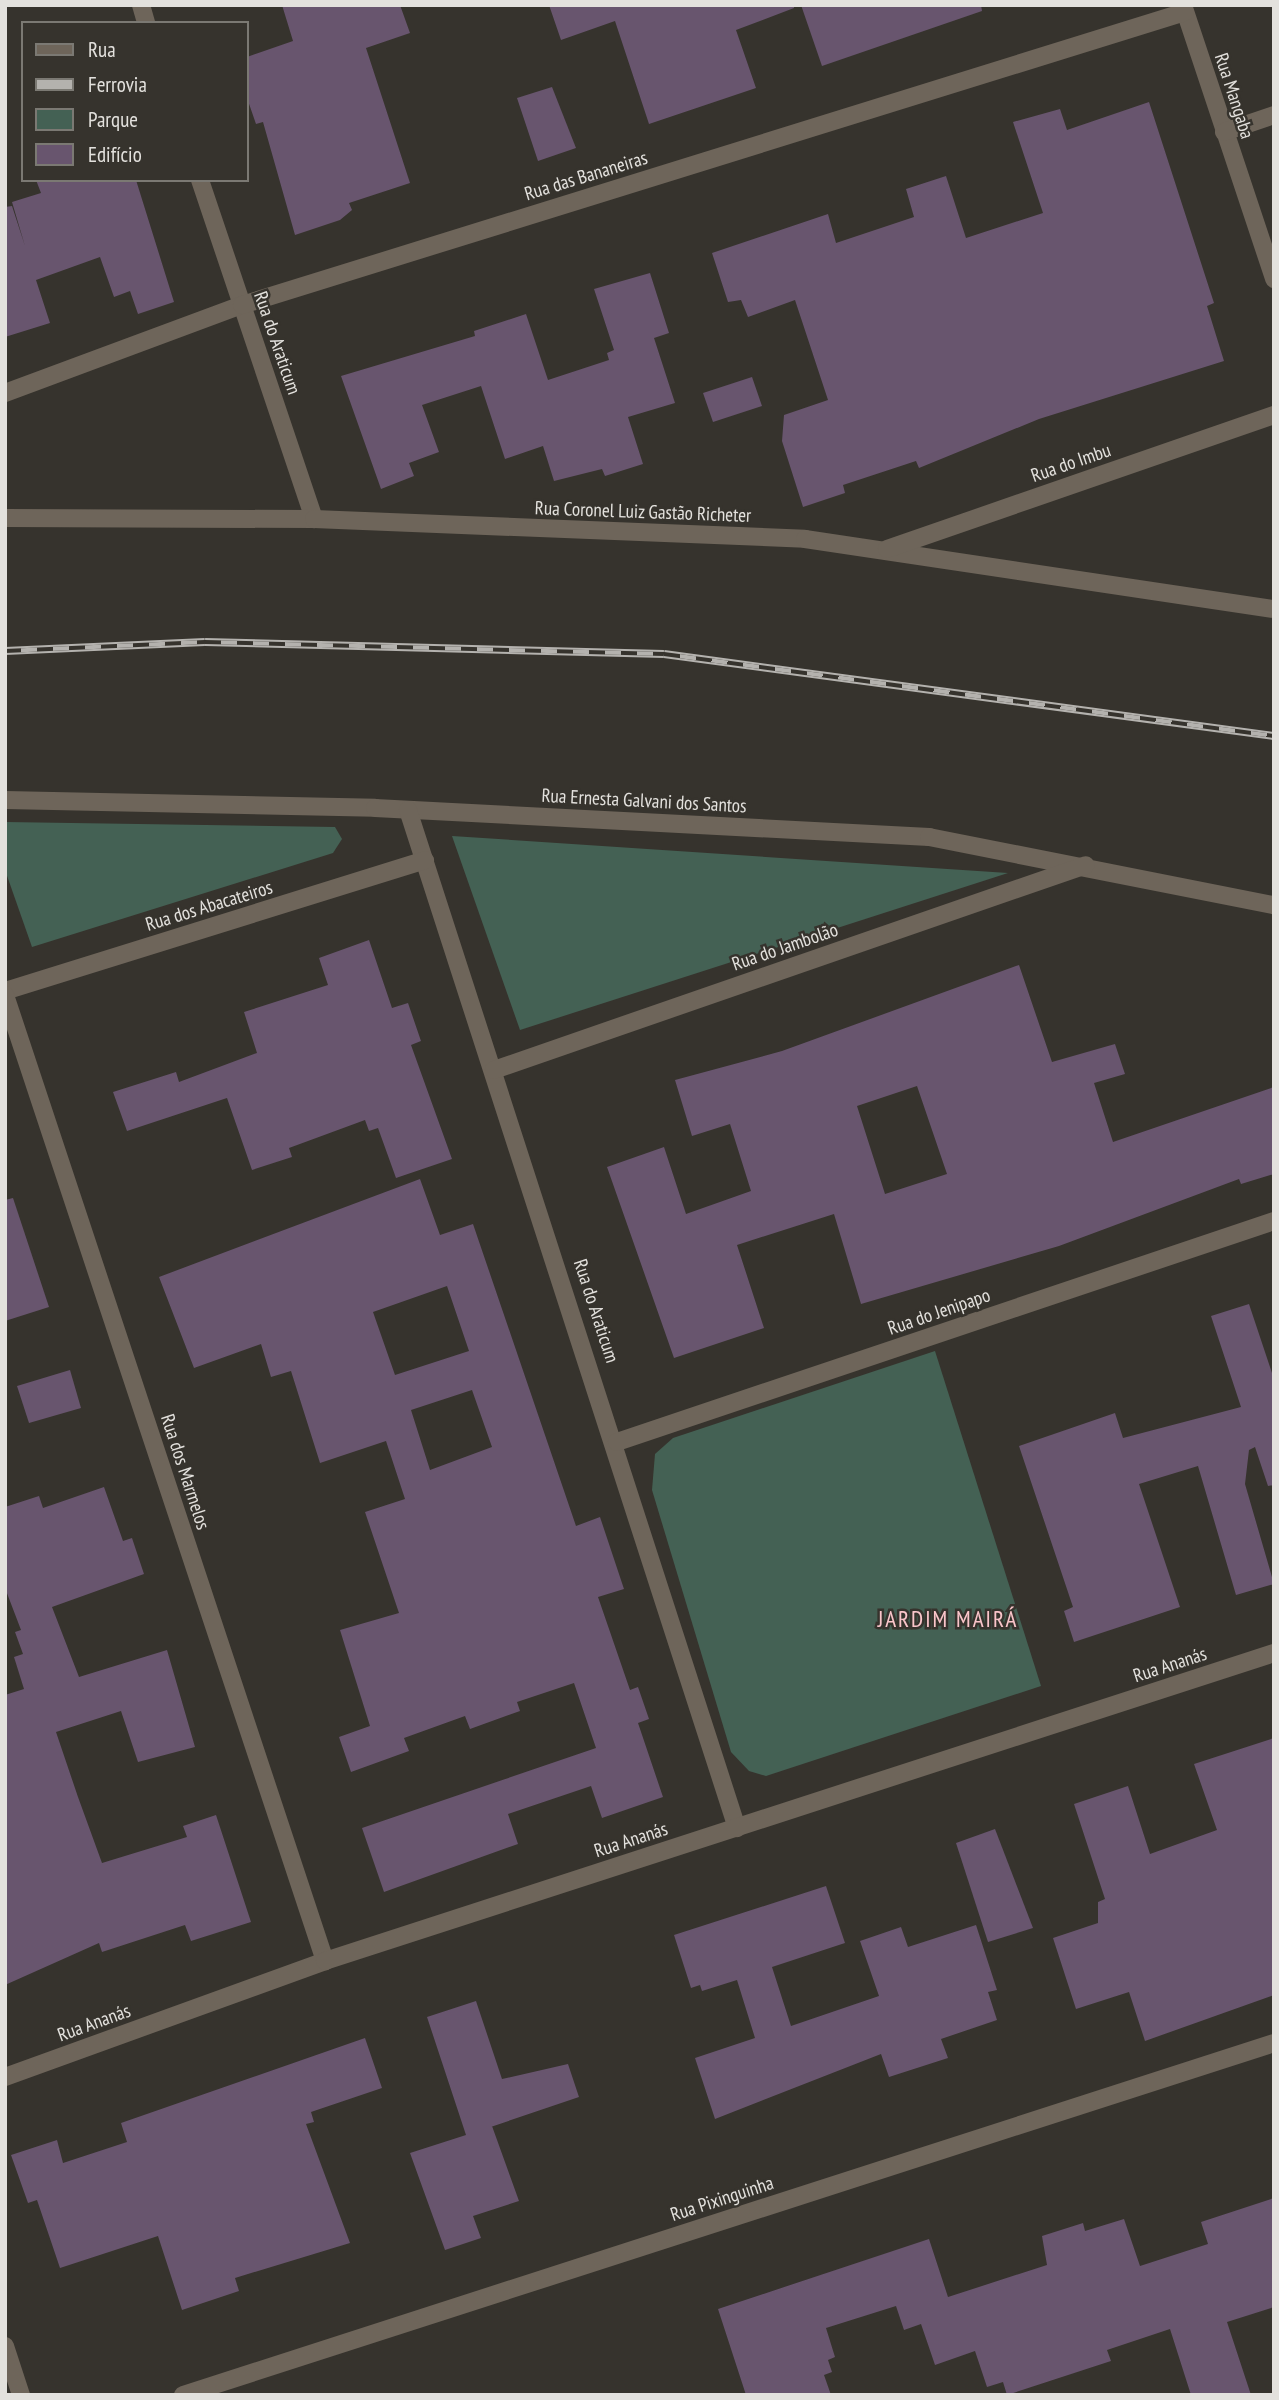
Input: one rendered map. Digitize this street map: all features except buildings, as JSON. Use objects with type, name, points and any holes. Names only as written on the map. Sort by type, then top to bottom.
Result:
[{"type":"street","name":"Rua Mangaba","points":[[1184,8],[1274,279]]},
{"type":"street","name":"Rua das Bananeiras","points":[[5,393],[242,305],[1184,8]]},
{"type":"street","points":[[1224,132],[1274,115]]},
{"type":"street","name":"Rua do Araticum","points":[[201,182],[314,519]]},
{"type":"street","name":"Rua do Imbu","points":[[882,551],[1274,415]]},
{"type":"street","name":"Rua Coronel Luiz Gastão Richeter","points":[[5,518],[314,519],[805,539],[1274,609]]},
{"type":"street","name":"Rua Ernesta Galvani dos Santos","points":[[5,800],[408,810],[929,837],[1090,864],[1274,905]]},
{"type":"street","name":"Rua do Araticum","points":[[408,810],[617,1442],[737,1828]]},
{"type":"street","name":"Rua dos Abacateiros","points":[[5,993],[425,860]]},
{"type":"street","name":"Rua do Jambolão","points":[[494,1070],[1090,864]]},
{"type":"street","name":"Rua dos Marmelos","points":[[5,993],[325,1962]]},
{"type":"street","name":"Rua do Jenipapo","points":[[617,1442],[1274,1221]]},
{"type":"street","name":"Rua Ananás","points":[[5,2077],[325,1962],[1274,1653]]},
{"type":"street","name":"Rua Pixinguinha","points":[[183,2395],[1274,2043]]},
{"type":"street","points":[[5,2346],[21,2395]]},
{"type":"green space","points":[[5,822],[335,827],[342,839],[333,853],[32,947],[5,870]]},
{"type":"green space","points":[[452,836],[1008,873],[520,1030]]},
{"type":"green space","points":[[935,1351],[1041,1686],[766,1776],[749,1771],[731,1752],[652,1490],[655,1454],[673,1438]]},
{"type":"railway","points":[[5,651],[205,642],[664,654],[1274,736]]},
{"type":"district","name":"JARDIM MAIRÁ","points":[[948,1619]]}]
